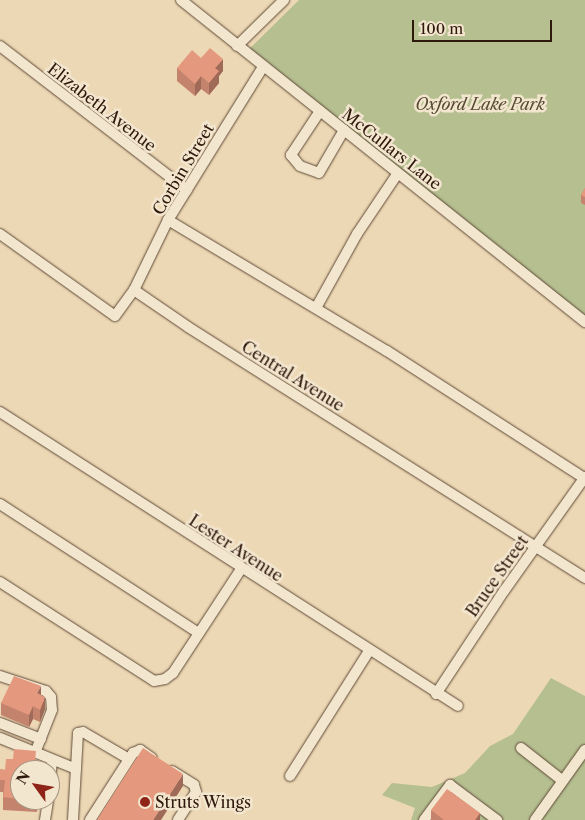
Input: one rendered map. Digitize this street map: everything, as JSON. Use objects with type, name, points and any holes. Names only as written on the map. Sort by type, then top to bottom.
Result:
[{"type":"street","name":"McCullars Lane","points":[[180,0],[585,322]]},
{"type":"street","points":[[237,46],[284,0]]},
{"type":"street","name":"Elizabeth Avenue","points":[[0,46],[187,190]]},
{"type":"street","name":"Corbin Street","points":[[134,290],[168,220],[263,66]]},
{"type":"street","points":[[320,111],[291,155],[300,166],[319,173],[344,130]]},
{"type":"street","points":[[316,308],[357,234],[398,173]]},
{"type":"street","points":[[168,220],[316,308],[496,419],[584,477]]},
{"type":"street","points":[[0,234],[115,316],[134,290]]},
{"type":"street","name":"Central Avenue","points":[[134,290],[203,337],[585,578]]},
{"type":"street","name":"Lester Avenue","points":[[0,412],[369,651],[458,706]]},
{"type":"street","name":"Bruce Street","points":[[436,694],[584,477]]},
{"type":"street","points":[[0,504],[199,633]]},
{"type":"street","points":[[0,582],[154,681],[165,679],[173,673],[241,568]]},
{"type":"street","points":[[290,776],[369,651]]},
{"type":"street","points":[[0,676],[46,691],[51,697],[52,710],[35,753]]},
{"type":"street","points":[[0,723],[41,739]]},
{"type":"street","points":[[73,820],[78,733],[84,732],[129,759]]},
{"type":"street","points":[[0,738],[52,760]]},
{"type":"street","points":[[521,748],[562,781]]},
{"type":"street","points":[[90,820],[129,759],[140,750],[194,785],[196,792],[178,820]]},
{"type":"street","points":[[538,819],[562,781],[585,750]]},
{"type":"street","points":[[60,763],[76,769]]},
{"type":"street","points":[[424,820],[450,785],[497,820]]},
{"type":"green space","name":"Oxford Lake Park","points":[[299,0],[585,0],[585,322],[245,53]]},
{"type":"green space","points":[[551,678],[585,696],[585,820],[411,820],[415,808],[382,795],[392,783],[432,787],[465,773],[490,746],[513,734]]},
{"type":"building","points":[[210,48],[223,59],[215,68],[219,71],[209,83],[201,76],[195,84],[177,68],[192,50],[201,58]]},
{"type":"building","points":[[585,188],[585,197],[581,195]]},
{"type":"building","points":[[14,676],[41,686],[37,693],[45,697],[40,710],[33,706],[29,715],[1,703]]},
{"type":"building","name":"Struts Wings","points":[[143,748],[183,774],[153,820],[97,820]]},
{"type":"building","points":[[14,749],[36,751],[35,760],[10,760],[10,798],[3,797],[5,780],[0,780],[0,769],[5,770],[6,759],[13,759]]},
{"type":"building","points":[[447,789],[480,813],[475,820],[444,820],[431,810]]},
{"type":"place","name":"Struts Wings","points":[[145,802]]}]
